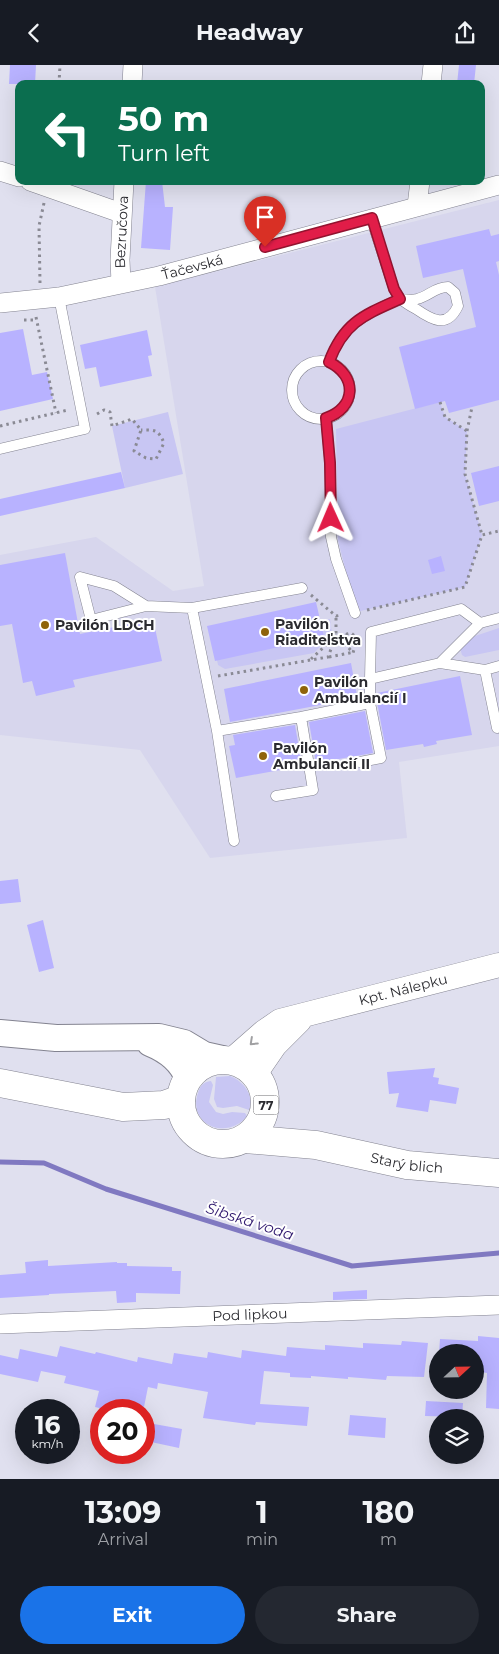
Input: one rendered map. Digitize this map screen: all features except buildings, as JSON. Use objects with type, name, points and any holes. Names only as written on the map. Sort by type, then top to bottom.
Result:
[{"type":"main road","points":[[0,1033],[56,1038],[159,1037],[184,1043],[204,1055],[241,1063],[255,1074]]},
{"type":"main road","points":[[133,1037],[162,1048],[185,1069],[184,1119],[189,1127]]},
{"type":"main road","points":[[0,1083],[123,1107],[164,1105],[184,1089],[197,1069],[208,1062],[227,1060]]},
{"type":"main road","name":"77","points":[[189,1127],[198,1136],[209,1142],[233,1143],[244,1139],[255,1130],[263,1118],[266,1105],[263,1089],[255,1074]]},
{"type":"main road","name":"Starý blich","points":[[266,1105],[287,1124],[316,1145]]},
{"type":"main road","points":[[123,1107],[148,1120],[170,1127],[189,1127]]},
{"type":"main road","name":"Starý blich","points":[[244,1139],[316,1145],[407,1165],[499,1173]]},
{"type":"street","points":[[132,80],[133,65]]},
{"type":"street","points":[[431,80],[433,65]]},
{"type":"street","points":[[0,171],[15,176]]},
{"type":"street","points":[[42,185],[121,213]]},
{"type":"street","name":"Bezručova","points":[[121,283],[121,213],[124,185]]},
{"type":"street","points":[[417,206],[420,185]]},
{"type":"street","name":"Ťačevská","points":[[0,303],[59,297],[159,276],[499,185]]},
{"type":"street","name":"Kpt. Nálepku","points":[[227,1060],[280,1021],[499,965]]},
{"type":"street","points":[[255,1074],[275,1045],[308,1013]]},
{"type":"street","name":"Pod lipkou","points":[[0,1324],[499,1305]]},
{"type":"lane","points":[[329,362],[336,345],[349,326],[367,314],[400,299],[415,300],[428,295],[440,287],[448,287],[454,293],[458,306],[455,313],[449,318],[432,320],[400,299],[394,289],[372,218]]},
{"type":"lane","points":[[0,449],[85,429],[59,297]]},
{"type":"lane","points":[[320,361],[338,366],[345,373],[350,391],[348,401],[343,409],[335,415],[326,418],[316,418],[307,415],[300,409],[292,392],[293,383],[303,367],[320,361]]},
{"type":"lane","points":[[326,418],[330,463],[331,537],[336,559],[355,613]]},
{"type":"lane","points":[[146,606],[114,586],[80,577],[91,620],[146,606],[192,608],[302,588]]},
{"type":"lane","points":[[192,608],[217,731],[234,841]]},
{"type":"lane","points":[[360,762],[381,757],[370,703],[371,632],[461,609],[480,623]]},
{"type":"lane","points":[[440,663],[480,623],[499,618]]},
{"type":"lane","points":[[370,679],[440,663],[485,669],[499,667]]},
{"type":"lane","points":[[485,669],[497,727]]},
{"type":"lane","points":[[217,731],[370,703]]},
{"type":"lane","points":[[276,796],[313,791],[301,717]]},
{"type":"path","points":[[59,80],[60,65]]},
{"type":"path","points":[[0,426],[56,413],[36,320],[40,299],[39,226],[48,187]]},
{"type":"path","points":[[440,402],[445,417],[467,431]]},
{"type":"path","points":[[302,588],[336,616],[465,587],[482,535],[465,474],[467,431],[472,407]]},
{"type":"path","points":[[96,420],[97,413],[104,409],[110,412],[112,426],[132,419],[140,430]]},
{"type":"path","points":[[140,430],[154,430],[160,433],[164,443],[156,459],[146,458],[134,451],[140,430]]},
{"type":"path","points":[[482,535],[499,531]]},
{"type":"path","points":[[353,653],[358,630],[355,613]]},
{"type":"path","points":[[328,657],[336,636],[336,616]]},
{"type":"path","points":[[344,641],[347,634],[351,633],[356,637]]},
{"type":"path","points":[[336,636],[344,641],[353,653]]},
{"type":"path","points":[[310,660],[336,636]]},
{"type":"path","points":[[206,677],[370,649]]},
{"type":"shaded area","points":[[499,200],[499,746],[399,762],[407,838],[210,858],[140,750],[0,735],[0,555],[96,537],[173,591],[204,586],[155,287]]},
{"type":"shaded area","points":[[440,402],[445,417],[467,431],[465,474],[482,535],[465,587],[356,612],[338,540],[336,429]]},
{"type":"shaded area","points":[[168,412],[183,474],[125,488],[112,426]]},
{"type":"shaded area","points":[[330,619],[332,634],[314,653],[225,669],[218,665],[217,660],[320,621]]},
{"type":"shaded area","points":[[499,628],[499,650],[465,657],[462,655],[460,648],[469,638]]},
{"type":"shaded area","points":[[230,1076],[247,1089],[250,1099],[249,1110],[237,1106],[217,1107],[214,1099],[216,1077]]},
{"type":"shaded area","points":[[211,1081],[213,1085],[209,1102],[216,1112],[223,1114],[232,1112],[245,1113],[247,1116],[239,1124],[220,1128],[211,1126],[198,1114],[196,1104],[199,1091],[204,1083]]},
{"type":"waterway","name":"Šibská voda","points":[[0,1162],[44,1163],[106,1189],[352,1266],[499,1253]]},
{"type":"place","name":"Pavilón LDCH","points":[[45,625]]},
{"type":"place","name":"Pavilón Riaditeľstva","points":[[265,632]]},
{"type":"place","name":"Pavilón Ambulancií I","points":[[304,690]]},
{"type":"place","name":"Pavilón Ambulancií II","points":[[263,756]]},
{"type":"route","points":[[265,247],[372,218],[396,295],[400,299],[367,314],[349,326],[336,345],[329,362],[338,366],[345,373],[350,391],[348,401],[343,409],[335,415],[326,418],[330,463],[331,518]]}]
